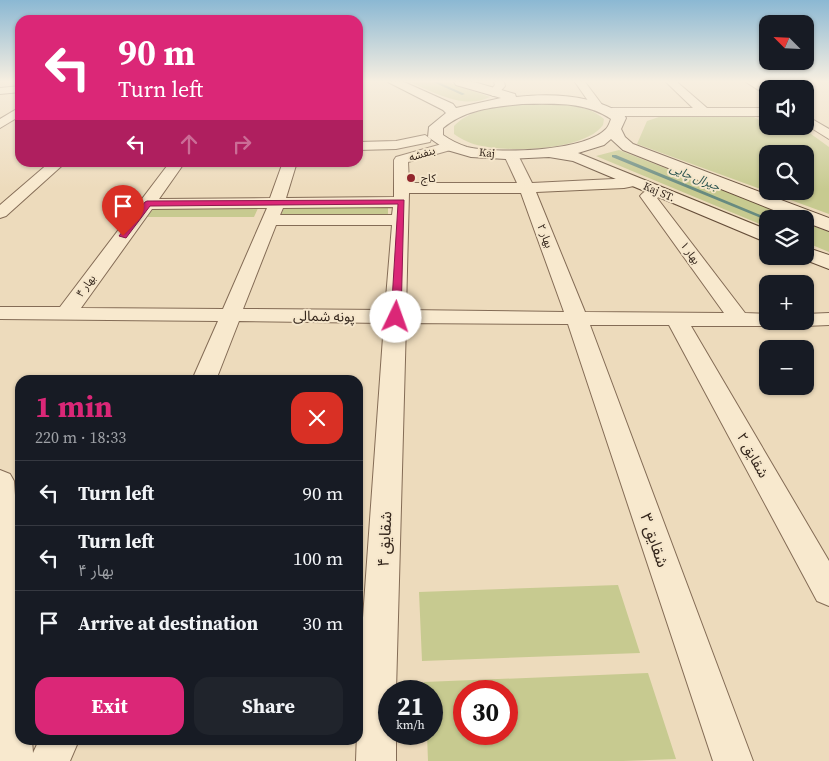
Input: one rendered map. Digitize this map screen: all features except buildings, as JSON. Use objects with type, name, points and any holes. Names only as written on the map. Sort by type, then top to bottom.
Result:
[{"type":"main road","points":[[442,141],[436,127],[448,118]]},
{"type":"main road","points":[[618,118],[619,125],[615,130],[618,139],[628,147],[829,225]]},
{"type":"main road","name":"Kaj","points":[[442,141],[469,152],[511,155],[548,153],[579,148],[602,140],[615,130]]},
{"type":"main road","name":"Kaj ST.","points":[[548,153],[576,157],[759,233]]},
{"type":"main road","points":[[814,257],[829,263]]},
{"type":"street","points":[[814,120],[829,135]]},
{"type":"street","points":[[363,146],[442,141]]},
{"type":"street","name":"بنفشه","points":[[396,317],[402,195],[401,160],[442,141]]},
{"type":"street","name":"بهار ۲","points":[[511,155],[527,188],[577,319]]},
{"type":"street","points":[[0,213],[53,167]]},
{"type":"street","name":"بهار ۴","points":[[66,314],[174,167]]},
{"type":"street","points":[[206,375],[270,220],[288,167]]},
{"type":"street","points":[[147,204],[277,202],[634,182]]},
{"type":"street","name":"بهار ۱","points":[[660,192],[648,196],[739,320]]},
{"type":"street","points":[[270,220],[401,220]]},
{"type":"street","name":"پونه شمالی","points":[[0,312],[759,320]]},
{"type":"street","name":"شقایق ۴","points":[[376,761],[377,674],[396,317]]},
{"type":"street","name":"شقایق ۳","points":[[577,319],[732,761]]},
{"type":"street","points":[[814,320],[829,319]]},
{"type":"street","name":"شقایق ۲","points":[[676,320],[829,591]]},
{"type":"street","points":[[0,481],[13,761]]},
{"type":"street","points":[[50,761],[57,745]]},
{"type":"green space","points":[[465,118],[604,119],[603,125],[594,134],[580,140],[564,145],[528,149],[495,148],[467,142],[454,134],[454,126]]},
{"type":"green space","points":[[657,118],[755,118],[759,120],[759,135],[812,135],[829,147],[829,214],[791,200],[814,200],[814,145],[759,145],[759,188],[637,144],[647,121]]},
{"type":"green space","points":[[619,150],[772,210],[759,210],[759,224],[596,156]]},
{"type":"green space","points":[[285,205],[388,205],[388,216],[281,216]]},
{"type":"green space","points":[[259,206],[254,217],[147,217],[155,207]]},
{"type":"green space","points":[[814,226],[829,232],[829,252],[814,246]]},
{"type":"green space","points":[[618,585],[640,653],[422,661],[419,592]]},
{"type":"green space","points":[[648,673],[676,759],[623,761],[428,761],[427,745],[443,745],[443,681],[453,681],[453,745],[518,745],[518,680],[474,680]]},
{"type":"waterway","name":"جیرال چایی","points":[[614,156],[759,215]]},
{"type":"place","name":"کاج","points":[[411,178]]},
{"type":"route","points":[[123,236],[147,204],[402,202],[396,317]]}]
